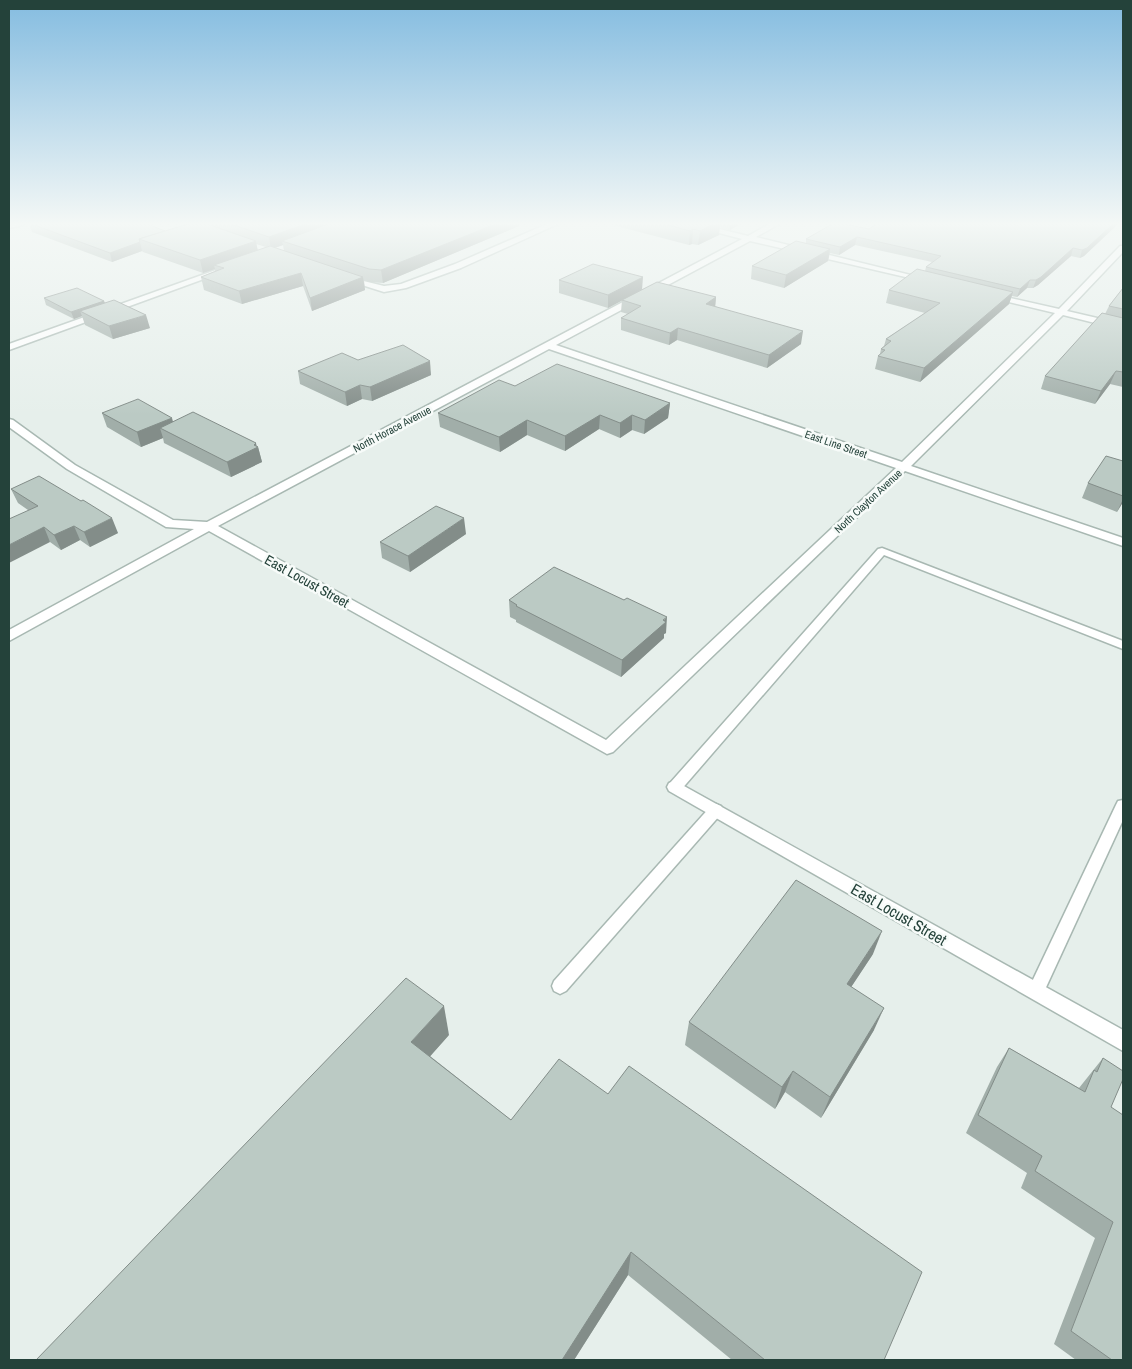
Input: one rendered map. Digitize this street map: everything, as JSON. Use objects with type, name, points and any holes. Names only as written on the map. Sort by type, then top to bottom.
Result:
[{"type":"street","points":[[9,346],[178,287]]},
{"type":"street","points":[[373,287],[384,290],[396,287]]},
{"type":"street","name":"North Horace Avenue","points":[[9,636],[209,526],[658,287]]},
{"type":"street","name":"North Clayton Avenue","points":[[607,748],[904,467],[1086,287]]},
{"type":"street","points":[[986,294],[1123,327]]},
{"type":"street","name":"East Line Street","points":[[550,346],[1123,542]]},
{"type":"street","name":"East Locust Street","points":[[9,422],[71,467],[170,524],[209,526],[607,748]]},
{"type":"street","name":"East Locust Street","points":[[675,787],[1123,1041]]},
{"type":"lane","points":[[675,787],[882,551],[1123,645]]},
{"type":"lane","points":[[1036,991],[1123,805]]},
{"type":"lane","points":[[560,986],[716,810]]},
{"type":"building","points":[[228,287],[253,287],[239,291]]},
{"type":"building","points":[[306,287],[338,287],[310,298]]},
{"type":"building","points":[[581,287],[624,287],[608,295]]},
{"type":"building","points":[[647,287],[676,287],[716,297],[706,304],[803,331],[769,355],[678,328],[670,333],[621,318],[641,306],[622,300]]},
{"type":"building","points":[[893,287],[992,287],[1013,292],[924,368],[878,356],[885,350],[881,349],[891,341],[886,339],[940,303],[889,290]]},
{"type":"building","points":[[77,288],[104,301],[71,312],[44,298]]},
{"type":"building","points":[[1123,288],[1123,309],[1109,306]]},
{"type":"building","points":[[114,300],[146,315],[109,326],[80,311]]},
{"type":"building","points":[[1102,313],[1123,318],[1123,372],[1116,371],[1101,391],[1045,376]]},
{"type":"building","points":[[403,345],[430,361],[370,387],[360,385],[345,392],[298,371],[342,353],[358,360]]},
{"type":"building","points":[[557,364],[670,403],[645,420],[632,415],[620,423],[600,415],[565,436],[527,420],[499,437],[438,413],[499,380],[515,386]]},
{"type":"building","points":[[138,399],[172,418],[137,432],[102,413]]},
{"type":"building","points":[[193,412],[256,443],[254,445],[258,447],[227,462],[160,428]]},
{"type":"building","points":[[1106,456],[1123,461],[1123,496],[1088,483]]},
{"type":"building","points":[[39,476],[112,518],[84,532],[74,526],[54,535],[44,527],[9,545],[9,519],[38,506],[11,489]]},
{"type":"building","points":[[436,506],[464,518],[408,556],[380,542]]},
{"type":"building","points":[[554,567],[624,600],[627,598],[667,617],[663,620],[666,622],[622,660],[516,606],[509,600]]},
{"type":"building","points":[[796,880],[882,931],[847,984],[884,1008],[830,1097],[793,1071],[782,1087],[689,1022]]},
{"type":"building","points":[[406,978],[444,1006],[411,1042],[511,1120],[559,1059],[608,1094],[629,1066],[922,1272],[884,1360],[765,1360],[631,1252],[562,1360],[36,1360]]},
{"type":"building","points":[[1009,1048],[1085,1092],[1094,1070],[1097,1072],[1103,1058],[1123,1071],[1123,1079],[1111,1107],[1123,1115],[1123,1360],[1112,1360],[1071,1331],[1113,1222],[1035,1171],[1042,1156],[978,1115]]}]
